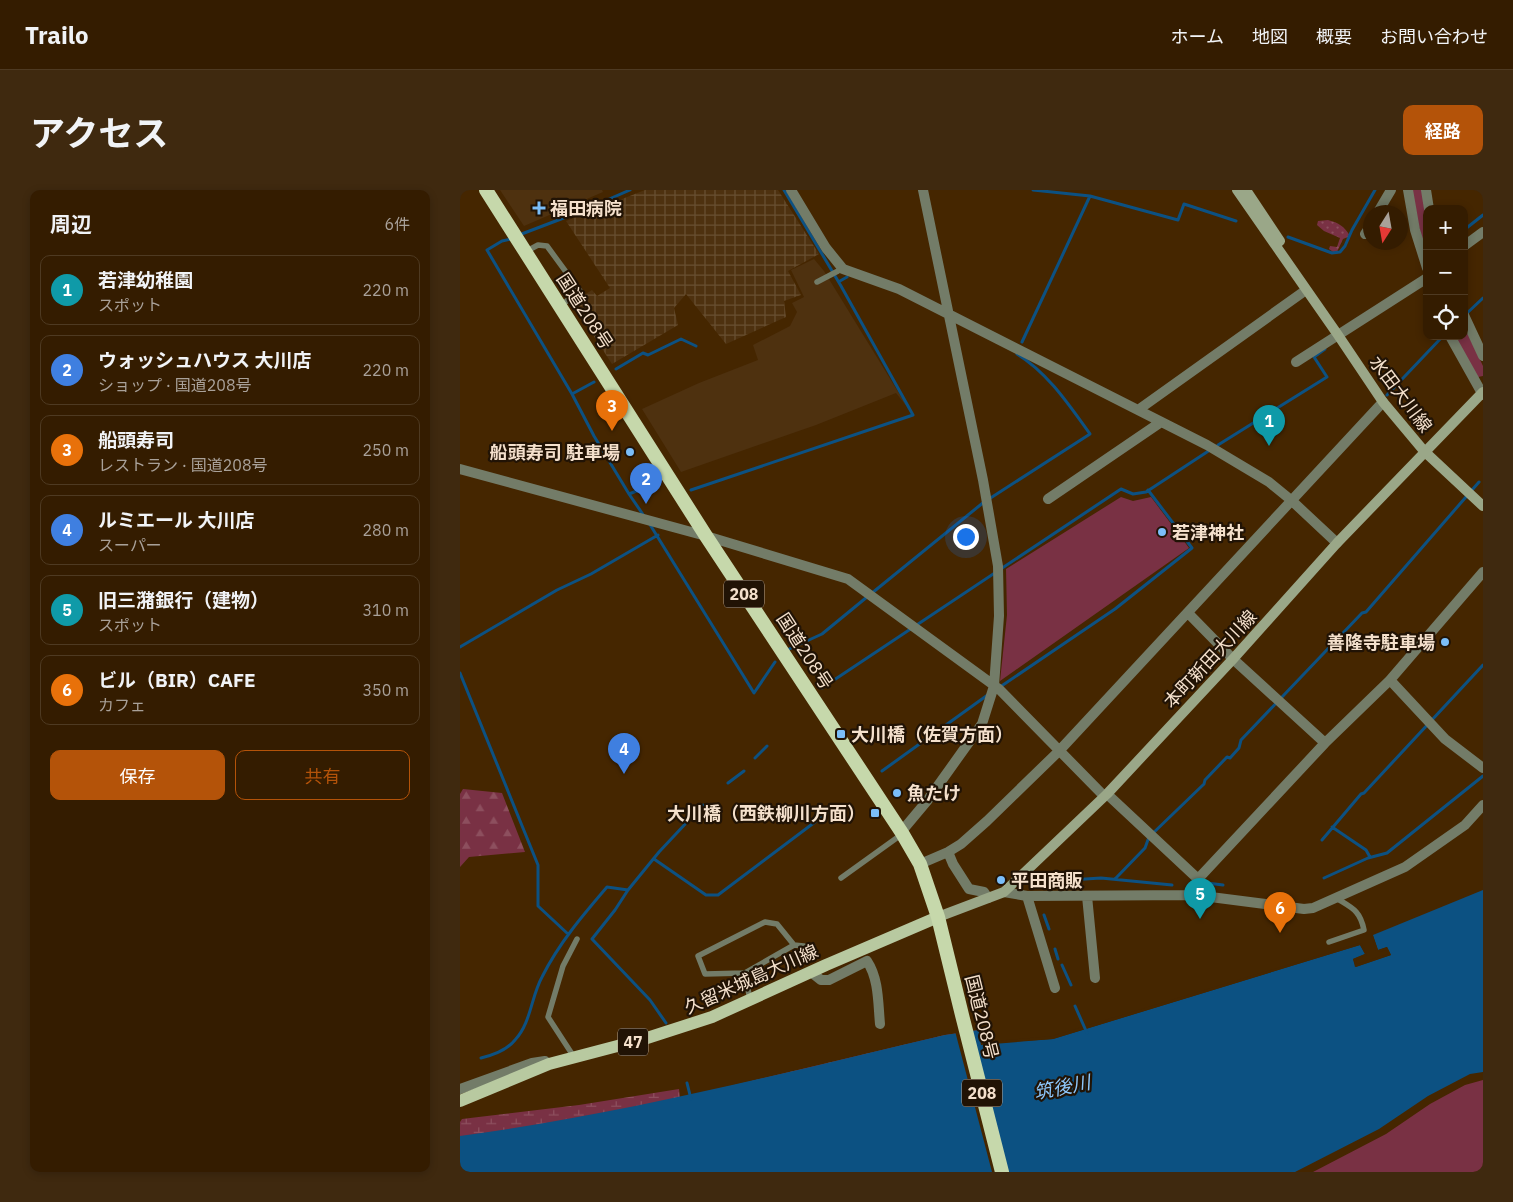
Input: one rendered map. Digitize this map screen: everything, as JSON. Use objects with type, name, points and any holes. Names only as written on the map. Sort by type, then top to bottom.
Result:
[{"type":"highway","name":"国道208号","points":[[491,192],[526,252],[706,536],[901,832],[920,864],[938,917],[1002,1172]]},
{"type":"main road","name":"水田大川線","points":[[1236,190],[1383,402],[1424,451],[1483,506]]},
{"type":"main road","name":"水田大川線","points":[[1246,190],[1292,261],[1306,290]]},
{"type":"main road","name":"本町新田大川線","points":[[938,917],[1004,892],[1106,795],[1233,659],[1337,543],[1424,451],[1483,393]]},
{"type":"main road","name":"久留米城島大川線","points":[[460,1101],[549,1064],[686,1026],[732,1010],[811,972],[938,917]]},
{"type":"street","points":[[791,190],[826,248],[843,269],[899,290],[948,313],[1207,445],[1269,482],[1337,543]]},
{"type":"street","points":[[901,832],[927,800],[982,724],[994,686],[999,616],[998,566],[983,480],[923,190]]},
{"type":"street","points":[[1382,205],[1391,190]]},
{"type":"street","points":[[1408,190],[1415,230],[1423,255]]},
{"type":"street","points":[[1426,190],[1428,205]]},
{"type":"street","points":[[1468,243],[1483,232]]},
{"type":"street","points":[[1296,362],[1423,281]]},
{"type":"street","points":[[1138,410],[1306,290]]},
{"type":"street","points":[[1468,324],[1483,356]]},
{"type":"street","points":[[1452,340],[1483,393]]},
{"type":"street","points":[[920,864],[961,844],[1059,751],[1383,402]]},
{"type":"street","points":[[1048,499],[1161,422]]},
{"type":"street","points":[[460,469],[706,536],[848,579],[999,689],[1059,751],[1198,879]]},
{"type":"street","points":[[1195,895],[1198,879],[1324,743],[1390,680],[1483,572]]},
{"type":"street","points":[[1188,613],[1233,659],[1324,743]]},
{"type":"street","points":[[1390,680],[1445,739],[1483,768]]},
{"type":"street","points":[[1004,892],[1027,896],[1195,895],[1304,909],[1313,908],[1405,867],[1465,825],[1483,805]]},
{"type":"street","points":[[948,852],[953,864],[969,889],[984,892],[988,898]]},
{"type":"street","points":[[1027,896],[1055,988]]},
{"type":"street","points":[[1087,896],[1095,978]]},
{"type":"street","points":[[811,972],[821,980],[828,980],[867,961],[876,987],[880,1024]]},
{"type":"street","points":[[460,1089],[532,1063],[545,1061],[549,1064]]},
{"type":"lane","points":[[526,252],[538,245],[547,246],[580,291],[560,306]]},
{"type":"lane","points":[[818,282],[838,272]]},
{"type":"lane","points":[[841,878],[898,837],[901,832]]},
{"type":"lane","points":[[1329,942],[1364,930],[1362,919],[1357,911],[1336,898]]},
{"type":"lane","points":[[794,945],[777,924],[765,922],[698,956],[705,974],[745,973],[794,945],[813,946]]},
{"type":"lane","points":[[574,1057],[548,1017],[563,966],[577,939]]},
{"type":"lane","points":[[745,973],[750,1000]]},
{"type":"shaded area","name":"福田病院","points":[[500,190],[602,190],[603,192],[524,226]]},
{"type":"shaded area","points":[[645,190],[778,190],[819,254],[788,271],[801,295],[784,301],[786,317],[726,344],[686,294],[674,308],[678,325],[612,364],[572,303],[592,290],[597,296],[610,288],[566,221]]},
{"type":"shaded area","points":[[814,259],[824,271],[908,408],[896,393],[816,425],[681,472],[642,409],[699,383],[758,360],[753,345],[790,326],[797,312],[792,303],[804,297],[791,270]]},
{"type":"green space","points":[[1411,190],[1423,190],[1425,205],[1423,205],[1423,245]]},
{"type":"green space","points":[[1328,220],[1341,225],[1350,236],[1343,239],[1336,254],[1329,249],[1330,246],[1337,247],[1340,238],[1324,231],[1317,225],[1318,221]]},
{"type":"green space","points":[[1468,334],[1483,366],[1483,376],[1478,377],[1455,340],[1468,340]]},
{"type":"green space","points":[[1121,497],[1133,501],[1151,497],[1189,548],[1000,681],[1007,615],[1006,569]]},
{"type":"green space","points":[[463,789],[502,793],[525,852],[469,857],[460,867],[460,794]]},
{"type":"green space","points":[[979,1030],[981,1045],[460,1143],[460,1122],[462,1119],[579,1105],[679,1089],[680,1098],[945,1035]]},
{"type":"green space","points":[[1483,1080],[1483,1172],[1313,1172],[1386,1134],[1430,1104],[1465,1085]]},
{"type":"water","name":"筑後川","points":[[1483,890],[1483,1072],[1470,1074],[1428,1096],[1379,1129],[1295,1172],[460,1172],[460,1136],[582,1116],[704,1092],[945,1035],[979,1030],[981,1044],[1053,1039],[1360,945],[1365,954],[1353,959],[1355,967],[1391,955],[1387,947],[1378,950],[1373,935]]},
{"type":"pier","points":[[1372,933],[1378,950],[1387,947],[1391,955],[1356,967],[1353,959],[1365,954],[1360,945],[1053,1039],[981,1045],[979,1030],[982,1029],[983,1042],[1052,1036],[1360,943],[1367,955],[1356,960],[1357,964],[1388,954],[1386,950],[1376,951],[1371,936]]},
{"type":"pier","points":[[971,1029],[1008,1172],[992,1172],[955,1031]]},
{"type":"waterway","points":[[519,235],[630,190]]},
{"type":"waterway","points":[[691,490],[913,415],[841,286],[784,190]]},
{"type":"waterway","points":[[1033,190],[1090,196],[1178,220],[1184,204],[1236,221]]},
{"type":"waterway","points":[[1288,237],[1332,253],[1340,252],[1375,190]]},
{"type":"waterway","points":[[1022,342],[1090,196]]},
{"type":"waterway","points":[[1468,227],[1483,215]]},
{"type":"waterway","points":[[511,239],[502,241],[487,250],[629,494],[659,482]]},
{"type":"waterway","points":[[840,281],[847,277]]},
{"type":"waterway","points":[[1468,312],[1483,298]]},
{"type":"waterway","points":[[616,369],[643,353],[648,355],[681,339],[696,346]]},
{"type":"waterway","points":[[1387,395],[1439,340]]},
{"type":"waterway","points":[[1218,445],[1327,377],[1314,357],[1325,349]]},
{"type":"waterway","points":[[989,499],[1090,434],[1066,401],[1039,370],[1017,354]]},
{"type":"waterway","points":[[572,394],[594,382]]},
{"type":"waterway","points":[[822,688],[1121,489],[1133,494],[1146,492],[1210,450]]},
{"type":"waterway","points":[[1115,879],[1145,848],[1149,837],[1204,784],[1205,780],[1227,757],[1230,758],[1239,748],[1241,740],[1362,613],[1366,612],[1479,482]]},
{"type":"waterway","points":[[1000,687],[1115,609],[1192,548],[1148,490]]},
{"type":"waterway","points":[[629,494],[644,516]]},
{"type":"waterway","points":[[872,593],[984,502]]},
{"type":"waterway","points":[[649,523],[754,693],[775,662]]},
{"type":"waterway","points":[[460,647],[557,590],[591,574],[658,535]]},
{"type":"waterway","points":[[787,650],[822,634],[867,597]]},
{"type":"waterway","points":[[1322,840],[1361,794],[1483,665]]},
{"type":"waterway","points":[[460,673],[538,865],[538,906],[568,934]]},
{"type":"waterway","points":[[882,771],[989,694]]},
{"type":"waterway","points":[[755,758],[767,746]]},
{"type":"waterway","points":[[728,783],[744,771]]},
{"type":"waterway","points":[[1324,878],[1368,858],[1387,853],[1483,776]]},
{"type":"waterway","points":[[481,1058],[495,1054],[512,1044],[528,1018],[538,985],[556,953],[607,887],[628,890],[659,852],[703,805]]},
{"type":"waterway","points":[[654,859],[706,895],[718,895],[827,813]]},
{"type":"waterway","points":[[1332,827],[1366,850],[1370,857]]},
{"type":"waterway","points":[[1037,887],[1038,882],[1101,878],[1172,885]]},
{"type":"waterway","points":[[1207,883],[1223,885]]},
{"type":"waterway","points":[[628,890],[592,939],[650,1000],[666,1023]]},
{"type":"waterway","points":[[1044,915],[1049,929]]},
{"type":"waterway","points":[[1055,949],[1058,959]]},
{"type":"waterway","points":[[1062,965],[1071,985]]},
{"type":"waterway","points":[[1075,1006],[1087,1033]]},
{"type":"waterway","points":[[687,1083],[691,1099]]},
{"type":"place","name":"福田病院","points":[[539,208]]},
{"type":"place","name":"船頭寿司","points":[[612,431]]},
{"type":"place","name":"若津幼稚園","points":[[1269,446]]},
{"type":"place","name":"船頭寿司 駐車場","points":[[630,452]]},
{"type":"place","name":"ウォッシュハウス 大川店","points":[[646,504]]},
{"type":"place","name":"若津神社","points":[[1162,532]]},
{"type":"place","name":"善隆寺駐車場","points":[[1445,642]]},
{"type":"place","name":"大川橋（佐賀方面）","points":[[841,734]]},
{"type":"place","name":"ルミエール 大川店","points":[[624,774]]},
{"type":"place","name":"魚たけ","points":[[897,793]]},
{"type":"place","name":"大川橋（西鉄柳川方面）","points":[[875,813]]},
{"type":"place","name":"平田商販","points":[[1001,880]]},
{"type":"place","name":"旧三潴銀行（建物）","points":[[1200,919]]},
{"type":"place","name":"ビル（BIR）CAFE","points":[[1280,933]]}]
